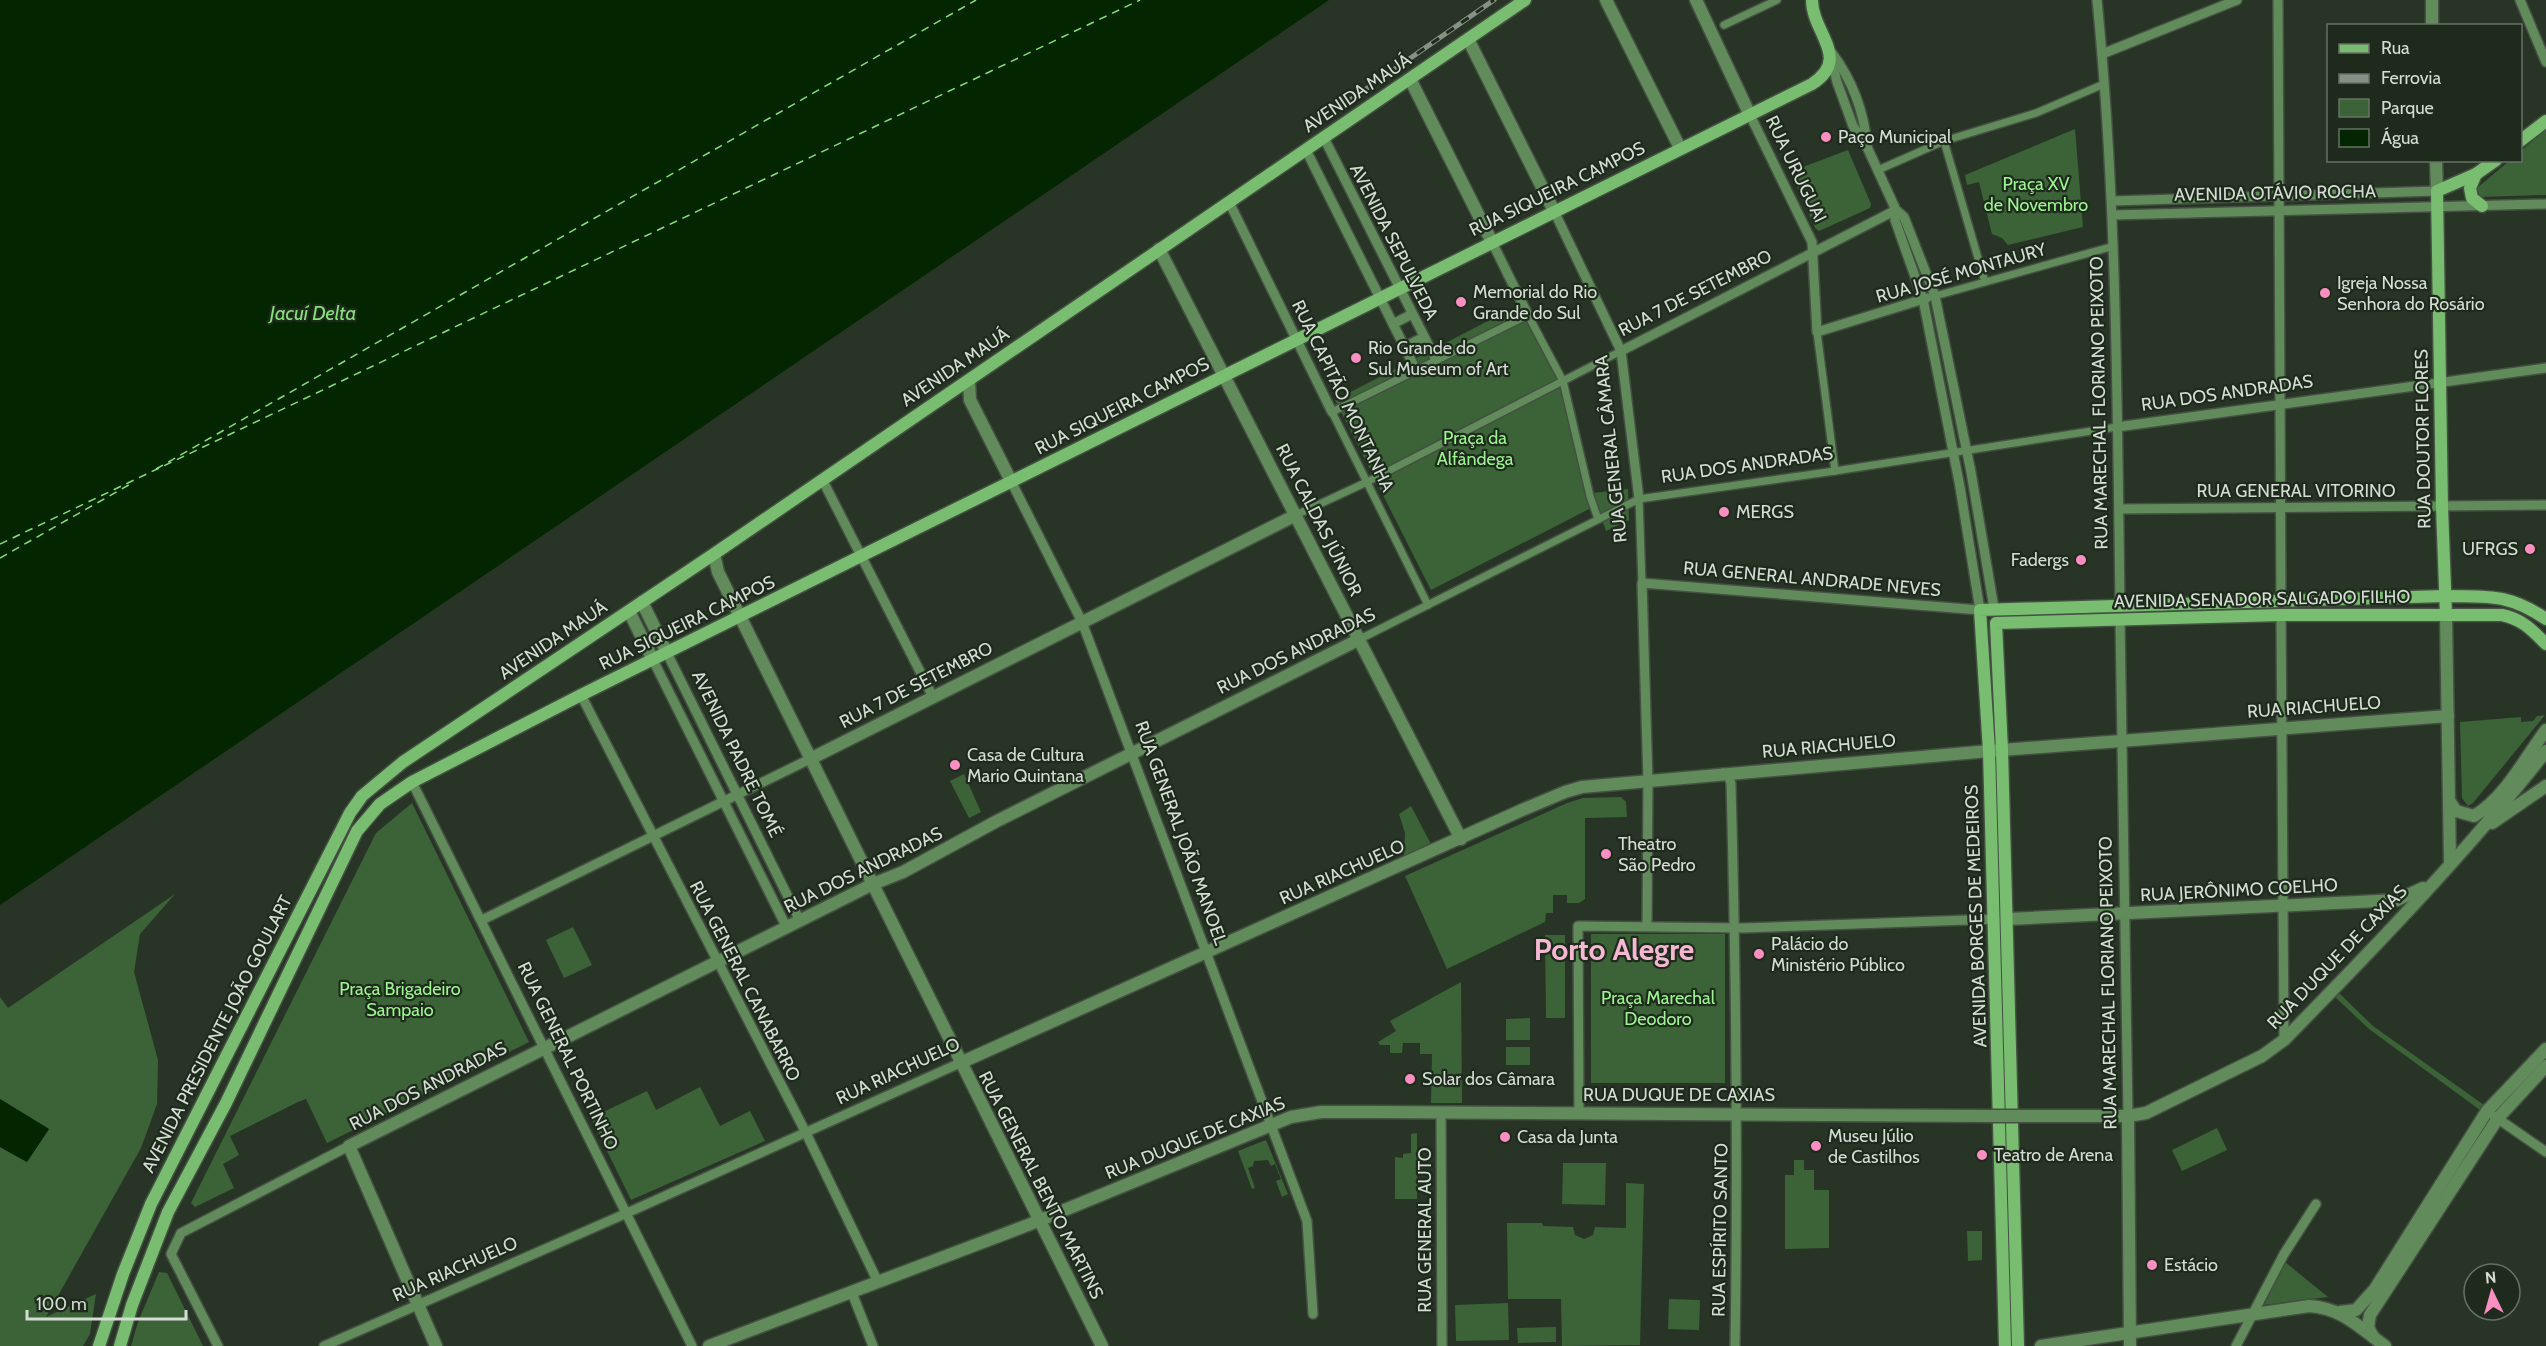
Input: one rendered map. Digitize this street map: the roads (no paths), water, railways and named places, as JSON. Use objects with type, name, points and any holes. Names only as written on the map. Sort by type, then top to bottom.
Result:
[{"type":"main road","name":"AVENIDA MAUÁ","points":[[404,762],[714,554],[1526,0]]},
{"type":"main road","name":"AVENIDA BORGES DE MEDEIROS","points":[[1812,0],[1817,23],[1829,50]]},
{"type":"main road","name":"RUA SIQUEIRA CAMPOS","points":[[412,782],[581,695],[1820,78],[1829,64],[1829,50]]},
{"type":"main road","points":[[2522,139],[2546,120]]},
{"type":"main road","name":"AVENIDA OTÁVIO ROCHA","points":[[2437,191],[2476,174],[2493,162]]},
{"type":"main road","points":[[2476,174],[2470,188],[2472,198],[2482,206]]},
{"type":"main road","name":"RUA DOUTOR FLORES","points":[[2437,191],[2446,615]]},
{"type":"main road","name":"AVENIDA SENADOR SALGADO FILHO","points":[[1980,610],[2445,596],[2502,598],[2526,605],[2546,619]]},
{"type":"main road","name":"AVENIDA BORGES DE MEDEIROS","points":[[1980,610],[2001,919],[2018,1346]]},
{"type":"main road","name":"AVENIDA SENADOR SALGADO FILHO","points":[[1996,623],[2281,615],[2502,615],[2527,625],[2546,644]]},
{"type":"main road","name":"AVENIDA BORGES DE MEDEIROS","points":[[1996,623],[2002,750],[2001,919],[2005,1346]]},
{"type":"main road","name":"AVENIDA PRESIDENTE JOÃO GOULART","points":[[99,1346],[123,1274],[151,1203],[350,813],[362,796],[404,762]]},
{"type":"main road","name":"AVENIDA PRESIDENTE JOÃO GOULART","points":[[120,1346],[132,1305],[168,1212],[226,1103],[357,831],[380,804],[412,782]]},
{"type":"street","points":[[1606,0],[1680,148]]},
{"type":"street","name":"RUA URUGUAI","points":[[1696,0],[1812,242],[1818,332],[1835,471]]},
{"type":"street","points":[[1724,25],[1777,0]]},
{"type":"street","points":[[2097,0],[2112,201]]},
{"type":"street","points":[[2102,54],[2237,0]]},
{"type":"street","points":[[2278,0],[2281,601]]},
{"type":"street","points":[[2432,0],[2432,24]]},
{"type":"street","points":[[2520,0],[2546,62]]},
{"type":"street","name":"RUA GENERAL CÂMARA","points":[[1468,39],[1554,211],[1620,351],[1639,499],[1648,781],[1647,926]]},
{"type":"street","name":"AVENIDA BORGES DE MEDEIROS","points":[[1829,50],[1837,82],[1853,126],[1867,147],[1896,210],[1904,218],[1935,296],[1973,484],[1994,608]]},
{"type":"street","points":[[1410,79],[1563,381],[1582,464],[1598,519]]},
{"type":"street","points":[[1878,170],[1944,141],[2041,111],[2104,84]]},
{"type":"street","name":"AVENIDA SEPULVEDA","points":[[1324,138],[1436,360]]},
{"type":"street","points":[[1944,141],[1985,282]]},
{"type":"street","name":"AVENIDA SEPULVEDA","points":[[1306,150],[1416,370]]},
{"type":"street","name":"RUA DOUTOR FLORES","points":[[2436,162],[2437,191]]},
{"type":"street","name":"AVENIDA OTÁVIO ROCHA","points":[[2112,201],[2437,191]]},
{"type":"street","name":"RUA MARECHAL FLORIANO PEIXOTO","points":[[2112,201],[2120,605]]},
{"type":"street","name":"RUA CAPITÃO MONTANHA","points":[[1229,202],[1428,605]]},
{"type":"street","name":"AVENIDA OTÁVIO ROCHA","points":[[2112,215],[2546,204]]},
{"type":"street","name":"AVENIDA BORGES DE MEDEIROS","points":[[1896,210],[1895,220],[1923,299],[1954,453],[1980,610]]},
{"type":"street","name":"RUA 7 DE SETEMBRO","points":[[1563,381],[1896,210]]},
{"type":"street","name":"RUA JOSÉ MONTAURY","points":[[1818,332],[1923,299],[2114,246]]},
{"type":"street","name":"RUA CALDAS JÚNIOR","points":[[1159,249],[1461,839]]},
{"type":"street","points":[[1393,324],[1412,314]]},
{"type":"street","points":[[1332,412],[1528,315]]},
{"type":"street","points":[[1404,347],[1424,337]]},
{"type":"street","name":"RUA DOS ANDRADAS","points":[[218,1346],[171,1254],[181,1233],[349,1146],[873,884],[903,872],[998,821],[1639,499],[2117,427],[2546,368]]},
{"type":"street","name":"RUA GENERAL JOÃO MANOEL","points":[[969,380],[970,400],[1082,622],[1307,1221],[1313,1314]]},
{"type":"street","points":[[1367,482],[1563,381]]},
{"type":"street","points":[[1947,420],[1960,418]]},
{"type":"street","points":[[822,479],[933,697]]},
{"type":"street","name":"RUA 7 DE SETEMBRO","points":[[482,920],[810,759],[1296,515],[1367,482]]},
{"type":"street","points":[[1960,486],[1973,484]]},
{"type":"street","name":"RUA GENERAL VITORINO","points":[[2119,509],[2546,505]]},
{"type":"street","name":"RUA GENERAL BENTO MARTINS","points":[[714,554],[718,572],[740,617],[1102,1346]]},
{"type":"street","name":"RUA GENERAL ANDRADE NEVES","points":[[1642,583],[1980,610]]},
{"type":"street","name":"AVENIDA PADRE TOMÉ","points":[[642,602],[800,921]]},
{"type":"street","name":"AVENIDA PADRE TOMÉ","points":[[629,611],[787,928]]},
{"type":"street","points":[[2281,615],[2284,1040]]},
{"type":"street","name":"RUA DOUTOR FLORES","points":[[2446,615],[2450,863]]},
{"type":"street","name":"RUA MARECHAL FLORIANO PEIXOTO","points":[[2120,619],[2130,1346]]},
{"type":"street","name":"RUA GENERAL CANABARRO","points":[[581,695],[806,1133],[878,1282]]},
{"type":"street","points":[[679,710],[693,703]]},
{"type":"street","name":"RUA RIACHUELO","points":[[324,1346],[627,1213],[1565,792],[1582,787],[1723,773],[2283,727],[2448,716]]},
{"type":"street","points":[[2450,802],[2456,811],[2474,816],[2485,810],[2546,730]]},
{"type":"street","points":[[694,740],[708,733]]},
{"type":"street","name":"RUA DUQUE DE CAXIAS","points":[[710,1346],[1039,1221],[1292,1117],[1321,1112],[1988,1116],[2128,1116],[2146,1113],[2262,1056],[2284,1040],[2433,883],[2546,751]]},
{"type":"street","points":[[1723,773],[1729,777],[1731,784],[1737,1114]]},
{"type":"street","name":"RUA GENERAL PORTINHO","points":[[412,782],[692,1346]]},
{"type":"street","points":[[2474,836],[2546,786]]},
{"type":"street","points":[[754,864],[768,857]]},
{"type":"street","name":"RUA JERÔNIMO COELHO","points":[[1735,927],[2125,914],[2397,900],[2433,883]]},
{"type":"street","points":[[1579,1113],[1578,926],[1735,927]]},
{"type":"street","points":[[2340,1312],[2356,1310],[2375,1289],[2487,1111],[2546,1049]]},
{"type":"street","points":[[2374,1338],[2368,1327],[2370,1315],[2498,1118],[2546,1066]]},
{"type":"street","points":[[2487,1111],[2546,1152]]},
{"type":"street","name":"RUA GENERAL AUTO","points":[[1441,1113],[1442,1346]]},
{"type":"street","name":"RUA ESPÍRITO SANTO","points":[[1735,1346],[1737,1114]]},
{"type":"street","points":[[349,1146],[436,1346]]},
{"type":"street","points":[[2236,1346],[2284,1254],[2316,1204]]},
{"type":"street","points":[[852,1293],[873,1346]]},
{"type":"street","points":[[2042,1346],[2309,1306],[2325,1307],[2340,1312],[2385,1346]]},
{"type":"water","name":"Jacuí Delta","points":[[0,0],[1329,0],[0,905]]},
{"type":"water","points":[[0,1099],[49,1129],[27,1162],[0,1147]]},
{"type":"railway","points":[[1343,105],[1494,0]]},
{"type":"place","name":"Paço Municipal","points":[[1826,137]]},
{"type":"place","name":"Igreja Nossa Senhora do Rosário","points":[[2325,293]]},
{"type":"place","name":"Memorial do Rio Grande do Sul","points":[[1461,302]]},
{"type":"place","name":"Rio Grande do Sul Museum of Art","points":[[1356,358]]},
{"type":"place","name":"MERGS","points":[[1724,512]]},
{"type":"place","name":"UFRGS","points":[[2530,549]]},
{"type":"place","name":"Fadergs","points":[[2081,560]]},
{"type":"place","name":"Casa de Cultura Mario Quintana","points":[[955,765]]},
{"type":"place","name":"Theatro São Pedro","points":[[1606,854]]},
{"type":"place","name":"Palácio do Ministério Público","points":[[1759,954]]},
{"type":"place","name":"Solar dos Câmara","points":[[1410,1079]]},
{"type":"place","name":"Casa da Junta","points":[[1505,1137]]},
{"type":"place","name":"Museu Júlio de Castilhos","points":[[1816,1146]]},
{"type":"place","name":"Teatro de Arena","points":[[1982,1155]]},
{"type":"place","name":"Estácio","points":[[2152,1265]]},
{"type":"district","name":"Porto Alegre","points":[[1614,950]]},
{"type":"park label","name":"Praça XV de Novembro","points":[[2036,194]]},
{"type":"park label","name":"Praça da Alfândega","points":[[1475,448]]},
{"type":"park label","name":"Praça Brigadeiro Sampaio","points":[[400,999]]},
{"type":"park label","name":"Praça Marechal Deodoro","points":[[1658,1008]]}]
